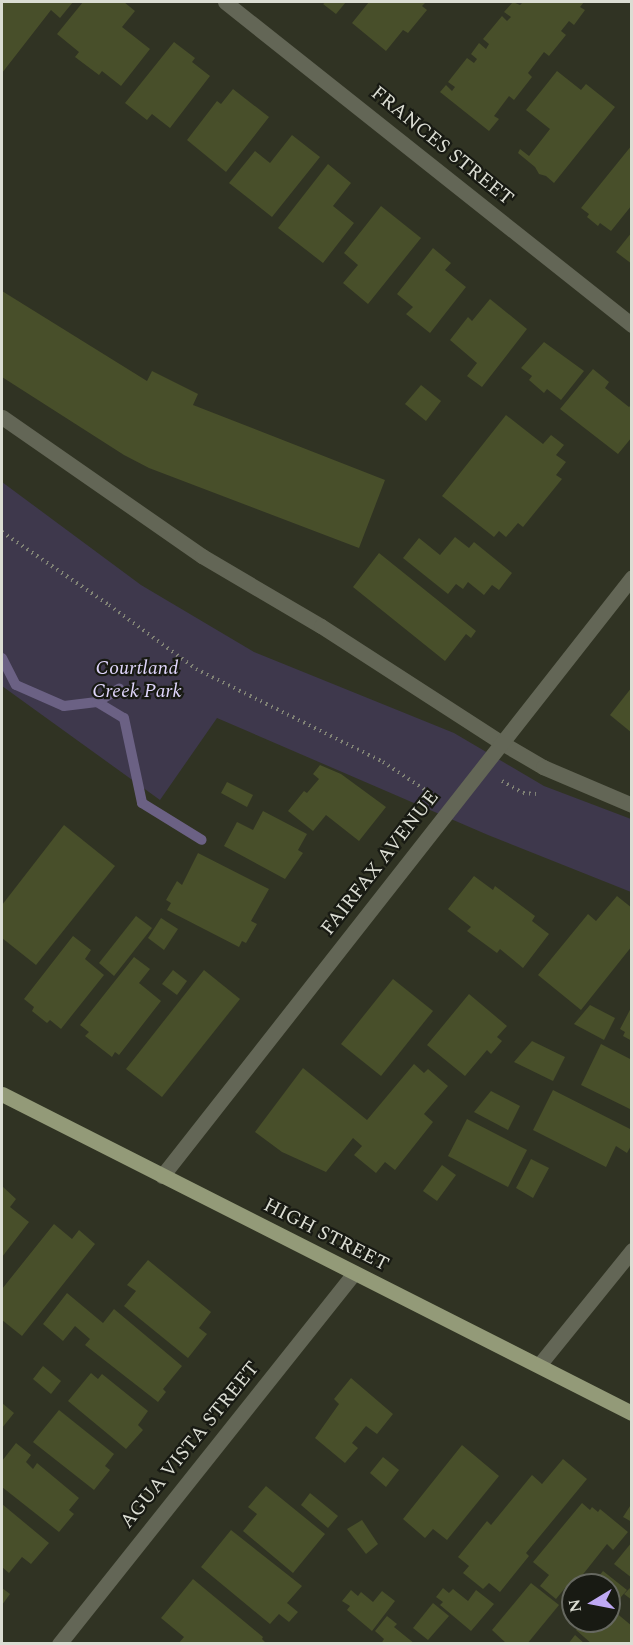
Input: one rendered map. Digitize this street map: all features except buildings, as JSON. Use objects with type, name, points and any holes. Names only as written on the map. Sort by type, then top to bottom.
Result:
[{"type":"main road","name":"HIGH STREET","points":[[2,1094],[632,1413]]},
{"type":"street","name":"FRANCES STREET","points":[[225,2],[632,325]]},
{"type":"street","points":[[2,417],[202,556],[321,626],[502,742],[543,767],[632,805]]},
{"type":"street","name":"FAIRFAX AVENUE","points":[[162,1176],[632,577]]},
{"type":"street","points":[[539,1365],[632,1250]]},
{"type":"street","name":"AGUA VISTA STREET","points":[[59,1644],[354,1273]]},
{"type":"path","points":[[2,532],[109,605],[196,669],[383,762],[451,807]]},
{"type":"path","points":[[480,769],[523,793],[546,795]]},
{"type":"green space","name":"Courtland Creek Park","points":[[2,482],[141,585],[254,652],[454,733],[544,786],[631,819],[631,892],[488,835],[217,718],[160,800],[2,686]]},
{"type":"waterway","points":[[2,658],[16,685],[64,706],[97,702],[124,718],[142,803],[202,840]]},
{"type":"waterway","points":[[97,702],[119,689]]}]
